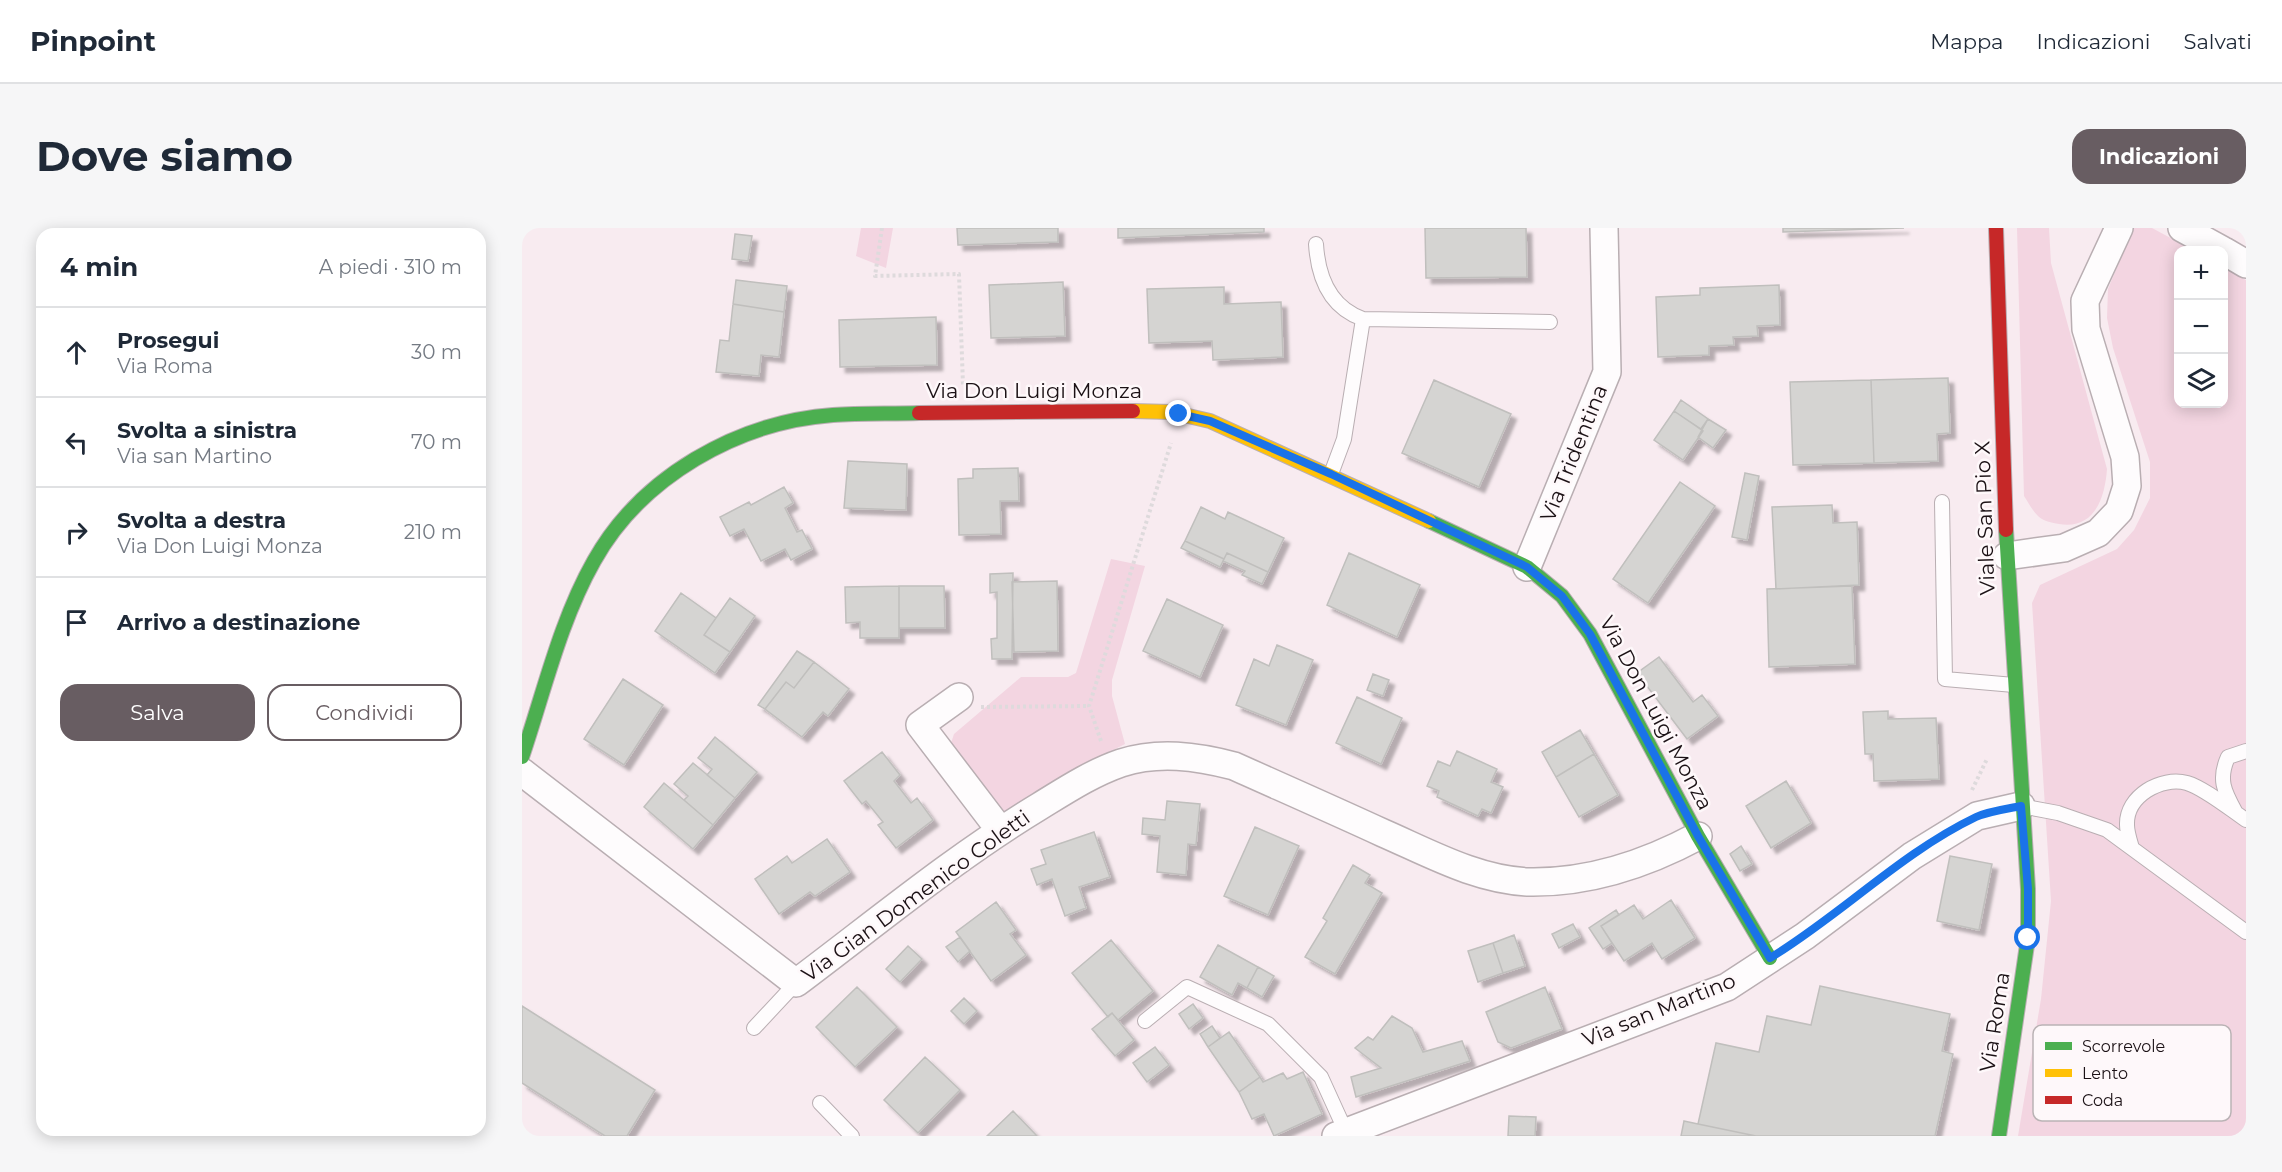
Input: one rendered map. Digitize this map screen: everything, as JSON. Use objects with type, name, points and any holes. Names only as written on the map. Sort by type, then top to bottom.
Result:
[{"type":"street","name":"Via Tridentina","points":[[1527,567],[1607,372],[1604,228]]},
{"type":"street","name":"Viale San Pio X","points":[[1996,228],[2007,556],[2021,806]]},
{"type":"street","points":[[2007,556],[2064,548],[2098,533],[2119,511],[2127,486],[2125,457],[2086,329],[2085,301],[2119,228]]},
{"type":"street","points":[[2182,228],[2214,246]]},
{"type":"street","points":[[2228,254],[2246,264]]},
{"type":"street","name":"Via Don Luigi Monza","points":[[522,757],[573,610],[596,558],[616,529],[644,497],[678,468],[762,428],[800,419],[832,415],[1112,410],[1179,414],[1210,421],[1331,474],[1527,567],[1576,612],[1698,836],[1770,958]]},
{"type":"street","points":[[959,697],[920,726],[1000,830]]},
{"type":"street","name":"Via Gian Domenico Coletti","points":[[522,772],[796,983],[1000,830],[1091,775],[1110,768],[1164,756],[1201,757],[1234,766],[1450,863],[1492,876],[1528,882],[1567,880],[1625,868],[1670,851],[1698,836]]},
{"type":"street","name":"Via san Martino","points":[[1341,1134],[1727,987],[1805,936],[1912,856],[1977,816],[2021,806]]},
{"type":"street","name":"Via Roma","points":[[1999,1136],[2028,938],[2028,889],[2021,806]]},
{"type":"lane","points":[[1317,244],[1320,278],[1349,314],[1363,319],[1550,322]]},
{"type":"lane","points":[[1331,474],[1344,439],[1363,319]]},
{"type":"lane","points":[[1942,502],[1945,679],[2014,685]]},
{"type":"lane","points":[[2241,816],[2222,787],[2222,770],[2228,757],[2246,751]]},
{"type":"lane","points":[[2132,848],[2127,825],[2131,807],[2145,792],[2160,783],[2189,784],[2241,816]]},
{"type":"lane","points":[[2021,806],[2079,819],[2107,830],[2246,932]]},
{"type":"lane","points":[[754,1028],[796,983]]},
{"type":"lane","points":[[1145,1021],[1187,987],[1268,1024],[1321,1077],[1341,1134]]},
{"type":"lane","points":[[820,1103],[852,1136]]},
{"type":"path","points":[[882,228],[874,276],[959,274],[964,412]]},
{"type":"path","points":[[1110,768],[1089,706],[1179,414]]},
{"type":"path","points":[[959,697],[971,707],[1089,706]]},
{"type":"shaded area","points":[[861,228],[893,228],[886,268],[856,256]]},
{"type":"shaded area","points":[[2017,228],[2049,228],[2051,263],[2107,469],[2104,490],[2096,509],[2089,517],[2071,525],[2056,524],[2042,519],[2024,496]]},
{"type":"shaded area","points":[[2133,228],[2152,228],[2186,246],[2174,246],[2174,408],[2228,408],[2228,270],[2246,280],[2246,1136],[2018,1136],[2033,1047],[2033,1121],[2231,1121],[2231,1025],[2037,1025],[2051,901],[2032,603],[2040,585],[2117,549],[2134,530],[2150,498],[2150,462],[2113,348],[2107,318],[2108,289]]},
{"type":"shaded area","points":[[1111,559],[1145,566],[1112,680],[1112,696],[1125,744],[1069,772],[1003,816],[950,746],[954,734],[1021,677],[1068,677],[1076,673]]},
{"type":"building","points":[[957,228],[1058,228],[1058,242],[958,245]]},
{"type":"building","points":[[1118,228],[1264,228],[1264,232],[1118,238]]},
{"type":"building","points":[[1425,228],[1526,228],[1527,277],[1426,278]]},
{"type":"building","points":[[1783,228],[1904,228],[1783,232]]},
{"type":"building","points":[[735,234],[752,236],[748,261],[732,259]]},
{"type":"building","points":[[736,280],[787,286],[784,312],[733,304]]},
{"type":"building","points":[[1063,282],[1065,336],[991,338],[989,285]]},
{"type":"building","points":[[1779,285],[1780,325],[1757,326],[1758,336],[1733,337],[1734,345],[1709,346],[1709,355],[1658,357],[1656,297],[1700,295],[1700,288]]},
{"type":"building","points":[[1224,287],[1224,304],[1281,302],[1283,357],[1213,360],[1212,341],[1149,343],[1147,289]]},
{"type":"building","points":[[733,304],[784,312],[779,357],[761,355],[759,376],[716,372],[720,340],[729,341]]},
{"type":"building","points":[[936,317],[937,365],[840,367],[839,320]]},
{"type":"building","points":[[1948,378],[1950,433],[1937,434],[1938,461],[1874,463],[1871,380]]},
{"type":"building","points":[[1434,380],[1511,414],[1479,487],[1402,453]]},
{"type":"building","points":[[1871,380],[1874,463],[1793,465],[1790,382]]},
{"type":"building","points":[[1681,400],[1708,419],[1701,429],[1674,411]]},
{"type":"building","points":[[1674,411],[1703,431],[1683,460],[1654,440]]},
{"type":"building","points":[[1708,419],[1726,430],[1713,448],[1698,437]]},
{"type":"building","points":[[848,461],[907,464],[906,510],[844,508]]},
{"type":"building","points":[[1018,468],[1019,501],[1000,501],[1001,534],[959,535],[958,479],[973,478],[973,469]]},
{"type":"building","points":[[1745,473],[1759,476],[1747,540],[1732,537]]},
{"type":"building","points":[[1680,482],[1715,506],[1648,603],[1613,579]]},
{"type":"building","points":[[784,487],[793,503],[785,508],[797,532],[802,530],[812,549],[791,560],[785,549],[761,561],[744,529],[730,536],[720,517],[749,502],[751,505]]},
{"type":"building","points":[[1832,505],[1833,523],[1857,522],[1859,585],[1776,589],[1772,507]]},
{"type":"building","points":[[1201,507],[1225,519],[1228,512],[1284,538],[1268,572],[1227,553],[1224,559],[1185,541]]},
{"type":"building","points":[[1185,541],[1224,559],[1220,567],[1181,548]]},
{"type":"building","points":[[1227,553],[1268,572],[1262,584],[1242,575],[1245,571],[1223,561]]},
{"type":"building","points":[[1349,553],[1420,585],[1397,637],[1327,605]]},
{"type":"building","points":[[1013,573],[1012,659],[992,659],[991,639],[997,638],[997,592],[990,593],[990,574]]},
{"type":"building","points":[[1057,581],[1058,651],[1014,652],[1012,582]]},
{"type":"building","points":[[899,586],[944,586],[945,628],[899,628]]},
{"type":"building","points":[[899,586],[899,638],[860,638],[860,622],[846,623],[845,587]]},
{"type":"building","points":[[1852,586],[1855,664],[1769,667],[1767,589]]},
{"type":"building","points":[[681,593],[716,618],[704,635],[730,652],[715,673],[655,631]]},
{"type":"building","points":[[730,598],[755,616],[730,652],[704,635]]},
{"type":"building","points":[[1167,599],[1223,625],[1200,677],[1143,651]]},
{"type":"building","points":[[1277,645],[1313,660],[1286,725],[1236,705],[1254,659],[1269,666]]},
{"type":"building","points":[[797,651],[814,662],[794,688],[786,682],[765,709],[758,705]]},
{"type":"building","points":[[1659,657],[1693,702],[1702,695],[1718,716],[1687,739],[1637,673]]},
{"type":"building","points":[[814,662],[849,689],[828,716],[823,712],[802,737],[765,709],[786,682],[794,688]]},
{"type":"building","points":[[1373,674],[1389,680],[1383,696],[1367,690]]},
{"type":"building","points":[[623,679],[663,705],[624,765],[584,739]]},
{"type":"building","points":[[1357,697],[1402,718],[1381,764],[1336,743]]},
{"type":"building","points":[[1888,711],[1888,719],[1936,718],[1939,779],[1874,781],[1873,754],[1865,754],[1863,712]]},
{"type":"building","points":[[1580,730],[1594,754],[1556,777],[1542,752]]},
{"type":"building","points":[[715,737],[757,772],[735,798],[707,775],[712,769],[698,758]]},
{"type":"building","points":[[1457,751],[1497,769],[1491,782],[1503,787],[1491,813],[1482,809],[1478,816],[1437,797],[1439,791],[1427,786],[1438,761],[1450,766]]},
{"type":"building","points":[[882,752],[900,775],[894,781],[911,803],[917,798],[933,820],[896,848],[878,825],[883,822],[866,801],[862,804],[844,781]]},
{"type":"building","points":[[1594,754],[1618,795],[1579,817],[1556,777]]},
{"type":"building","points":[[693,763],[735,798],[713,825],[684,800],[688,796],[674,784]]},
{"type":"building","points":[[1786,781],[1811,823],[1771,848],[1746,806]]},
{"type":"building","points":[[664,783],[713,825],[693,849],[644,807]]},
{"type":"building","points":[[1167,801],[1200,804],[1196,845],[1188,844],[1186,875],[1157,872],[1160,836],[1142,834],[1143,818],[1165,820]]},
{"type":"building","points":[[1255,827],[1299,846],[1268,915],[1224,896]]},
{"type":"building","points":[[1094,832],[1110,877],[1079,887],[1086,908],[1065,916],[1052,879],[1037,885],[1031,869],[1046,864],[1041,850]]},
{"type":"building","points":[[827,839],[850,872],[815,896],[810,892],[779,914],[755,879],[787,856],[792,863]]},
{"type":"building","points":[[1741,846],[1752,864],[1740,871],[1730,854]]},
{"type":"building","points":[[1950,856],[1992,864],[1979,930],[1937,921]]},
{"type":"building","points":[[1353,865],[1370,875],[1365,883],[1382,893],[1335,974],[1305,957],[1327,921],[1323,918]]},
{"type":"building","points":[[1671,900],[1695,938],[1662,959],[1652,943],[1624,961],[1601,926],[1634,905],[1643,919]]},
{"type":"building","points":[[996,902],[1016,930],[1010,934],[1026,955],[991,981],[956,932]]},
{"type":"building","points":[[1616,910],[1619,915],[1601,926],[1612,943],[1603,949],[1589,928]]},
{"type":"building","points":[[1573,924],[1580,937],[1559,948],[1552,934]]},
{"type":"building","points":[[1514,935],[1525,966],[1503,973],[1493,943]]},
{"type":"building","points":[[960,937],[970,951],[958,962],[946,947]]},
{"type":"building","points":[[1111,940],[1153,991],[1118,1020],[1112,1013],[1108,1017],[1072,973]]},
{"type":"building","points":[[1493,943],[1503,973],[1478,982],[1468,951]]},
{"type":"building","points":[[1218,945],[1258,967],[1247,988],[1238,983],[1232,995],[1200,977]]},
{"type":"building","points":[[908,946],[922,959],[900,982],[886,969]]},
{"type":"building","points":[[1258,967],[1274,976],[1262,997],[1247,988]]},
{"type":"building","points":[[1820,986],[1950,1014],[1942,1051],[1953,1054],[1935,1136],[1756,1136],[1698,1124],[1716,1043],[1759,1052],[1767,1016],[1811,1025]]},
{"type":"building","points":[[857,987],[897,1027],[855,1067],[816,1027]]},
{"type":"building","points":[[1545,987],[1562,1029],[1511,1048],[1498,1042],[1486,1012]]},
{"type":"building","points":[[964,998],[977,1011],[964,1024],[951,1011]]},
{"type":"building","points":[[1193,1004],[1203,1018],[1189,1029],[1179,1014]]},
{"type":"building","points":[[522,1006],[655,1090],[627,1136],[605,1136],[522,1083]]},
{"type":"building","points":[[1112,1013],[1134,1040],[1115,1056],[1092,1029]]},
{"type":"building","points":[[1392,1016],[1412,1028],[1423,1052],[1462,1041],[1470,1061],[1356,1097],[1351,1077],[1381,1068],[1355,1048],[1368,1037],[1373,1040]]},
{"type":"building","points":[[1212,1026],[1220,1038],[1208,1047],[1200,1034]]},
{"type":"building","points":[[1229,1032],[1260,1077],[1239,1092],[1208,1047]]},
{"type":"building","points":[[1155,1047],[1169,1065],[1147,1082],[1133,1063]]},
{"type":"building","points":[[925,1057],[960,1090],[918,1133],[884,1100]]},
{"type":"building","points":[[1303,1072],[1322,1114],[1274,1136],[1264,1114],[1252,1119],[1239,1092],[1260,1077],[1263,1082],[1283,1073],[1287,1079]]},
{"type":"building","points":[[1013,1111],[1037,1136],[987,1136]]},
{"type":"building","points":[[1509,1116],[1536,1117],[1535,1136],[1508,1136]]},
{"type":"building","points":[[1684,1121],[1698,1124],[1756,1136],[1681,1136]]},
{"type":"traffic: fast","points":[[522,757],[562,632],[582,584],[614,531],[638,504],[665,480],[695,459],[728,442],[762,429],[797,420],[833,415],[919,413]]},
{"type":"traffic: fast","points":[[1429,521],[1527,567],[1562,596],[1590,634],[1698,836],[1770,958]]},
{"type":"traffic: fast","points":[[1999,1136],[2028,938],[2028,889],[2006,530]]},
{"type":"traffic: slow","points":[[1133,411],[1171,412],[1210,421],[1429,521]]},
{"type":"traffic: jam","points":[[1996,228],[2006,530]]},
{"type":"traffic: jam","points":[[919,413],[1133,411]]},
{"type":"route","points":[[1179,414],[1210,421],[1331,474],[1527,567],[1562,596],[1590,634],[1698,836],[1770,958],[1805,936],[1912,856],[1977,816],[2021,806],[2028,889],[2028,938]]}]
